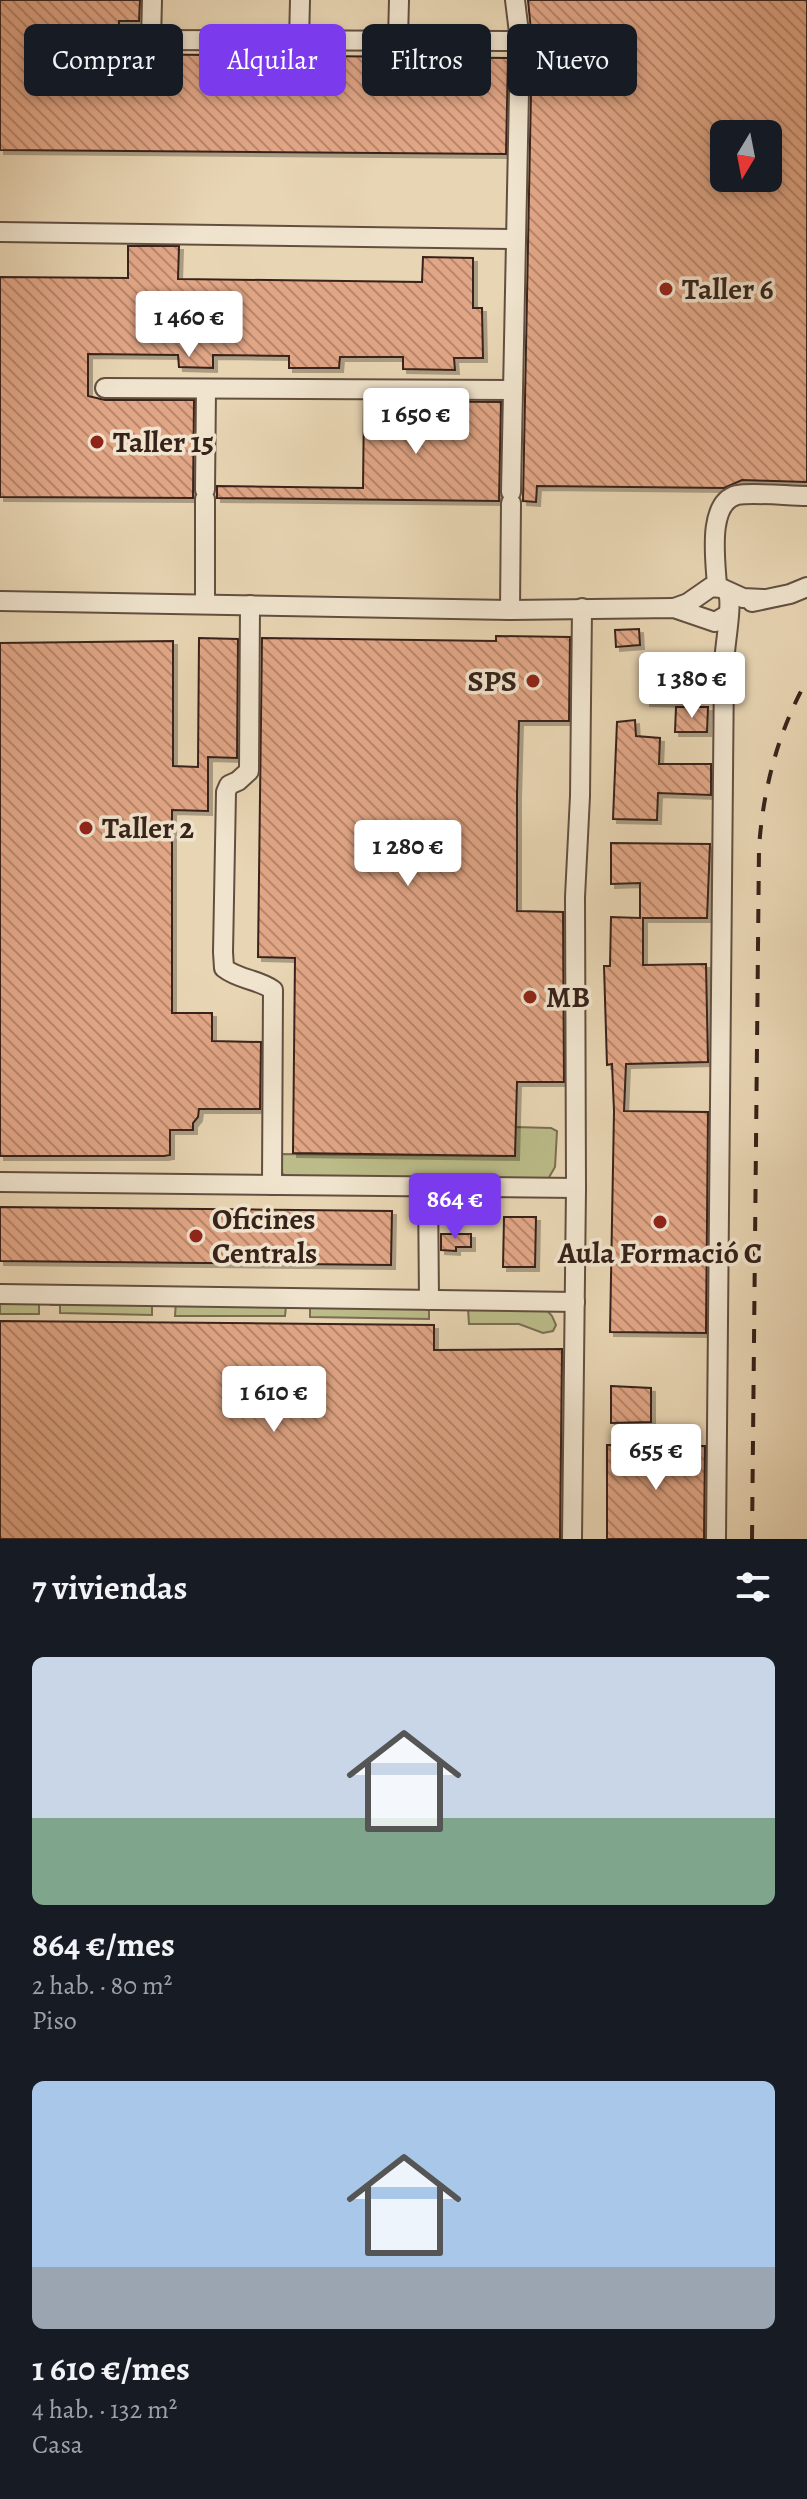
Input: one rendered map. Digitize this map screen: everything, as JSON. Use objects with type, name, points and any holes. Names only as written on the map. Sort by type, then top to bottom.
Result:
[{"type":"lane","points":[[151,24],[152,0]]},
{"type":"lane","points":[[299,24],[300,0]]},
{"type":"lane","points":[[398,24],[399,0]]},
{"type":"lane","points":[[515,0],[518,24]]},
{"type":"lane","points":[[510,610],[519,96]]},
{"type":"lane","points":[[0,232],[516,239]]},
{"type":"lane","points":[[105,388],[206,389],[278,397],[513,390]]},
{"type":"lane","points":[[205,604],[206,389]]},
{"type":"lane","points":[[716,1539],[725,646],[715,523],[725,502],[737,495],[807,496]]},
{"type":"lane","points":[[0,601],[510,610],[720,607],[798,591],[807,573]]},
{"type":"lane","points":[[674,608],[703,591],[720,607]]},
{"type":"lane","points":[[250,605],[249,771],[229,785],[226,792],[224,968],[233,975],[263,983],[273,990],[272,1185]]},
{"type":"lane","points":[[572,1539],[575,897],[580,796],[582,608]]},
{"type":"lane","points":[[0,1182],[576,1188]]},
{"type":"lane","points":[[428,1187],[429,1300]]},
{"type":"lane","points":[[0,1294],[575,1302]]},
{"type":"green space","points":[[515,1127],[551,1128],[557,1131],[555,1167],[548,1179],[287,1179],[280,1170],[280,1154],[515,1156]]},
{"type":"green space","points":[[0,1299],[39,1299],[39,1314],[0,1314]]},
{"type":"green space","points":[[51,1299],[161,1300],[162,1306],[152,1306],[152,1315],[60,1313],[60,1305],[51,1305]]},
{"type":"green space","points":[[176,1301],[286,1306],[285,1316],[175,1316]]},
{"type":"green space","points":[[310,1302],[429,1304],[429,1319],[310,1317]]},
{"type":"green space","points":[[437,1304],[545,1308],[556,1325],[553,1331],[543,1333],[519,1324],[469,1324],[468,1309],[436,1309]]},
{"type":"building","points":[[0,0],[140,0],[139,21],[119,21],[119,24],[24,24],[24,96],[183,96],[183,55],[199,55],[199,96],[346,96],[346,56],[362,56],[362,96],[491,96],[491,58],[507,58],[506,154],[0,150]]},
{"type":"building","name":"Taller 6","points":[[528,0],[807,0],[807,482],[742,480],[724,488],[537,486],[536,502],[523,501],[531,96],[637,96],[637,24],[530,24]]},
{"type":"building","points":[[128,246],[179,246],[178,279],[422,282],[423,257],[473,258],[473,308],[482,308],[483,358],[454,358],[455,370],[403,369],[403,357],[340,357],[339,368],[289,368],[289,356],[213,355],[213,368],[179,367],[178,355],[88,354],[88,396],[105,400],[194,400],[193,498],[0,497],[0,277],[128,278]]},
{"type":"building","points":[[364,401],[501,402],[499,501],[217,498],[217,486],[363,488]]},
{"type":"building","points":[[639,629],[640,645],[616,647],[615,630]]},
{"type":"building","points":[[496,636],[570,637],[569,721],[519,721],[517,795],[517,911],[563,912],[564,1082],[517,1082],[515,1156],[293,1153],[295,958],[258,957],[262,638],[496,641]]},
{"type":"building","name":"Taller 2","points":[[199,638],[238,639],[237,758],[208,757],[208,811],[172,810],[172,1013],[212,1013],[212,1041],[261,1042],[260,1109],[199,1109],[193,1130],[170,1130],[170,1155],[0,1156],[0,643],[173,641],[173,766],[198,767]]},
{"type":"building","points":[[648,661],[685,661],[683,703],[646,702]]},
{"type":"building","points":[[676,707],[708,707],[707,732],[675,732]]},
{"type":"building","points":[[635,720],[636,736],[660,738],[659,764],[711,764],[711,795],[658,793],[657,820],[613,819],[617,722]]},
{"type":"building","points":[[611,843],[710,844],[707,918],[643,918],[643,965],[706,964],[708,1062],[626,1064],[624,1111],[708,1112],[706,1333],[610,1332],[614,1111],[612,1064],[607,1065],[604,966],[610,966],[611,917],[640,918],[640,883],[611,884]]},
{"type":"building","name":"Oficines Centrals","points":[[0,1207],[392,1211],[391,1265],[0,1261]]},
{"type":"building","points":[[504,1217],[536,1217],[535,1267],[503,1267]]},
{"type":"building","points":[[441,1234],[471,1234],[471,1247],[456,1247],[456,1251],[441,1250]]},
{"type":"building","points":[[0,1321],[434,1325],[434,1350],[562,1349],[560,1539],[0,1539]]},
{"type":"building","points":[[611,1386],[651,1388],[651,1422],[611,1423]]},
{"type":"building","points":[[607,1445],[705,1446],[704,1539],[607,1539]]},
{"type":"railway","points":[[752,1539],[759,848],[764,804],[774,761],[788,720],[807,680]]},
{"type":"place","name":"Taller 6","points":[[666,289]]},
{"type":"place","name":"Taller 15","points":[[97,442]]},
{"type":"place","name":"SPS","points":[[533,681]]},
{"type":"place","name":"Taller 2","points":[[86,828]]},
{"type":"place","name":"MB","points":[[530,997]]},
{"type":"place","name":"Aula Formació C","points":[[660,1222]]},
{"type":"place","name":"Oficines Centrals","points":[[196,1236]]}]
